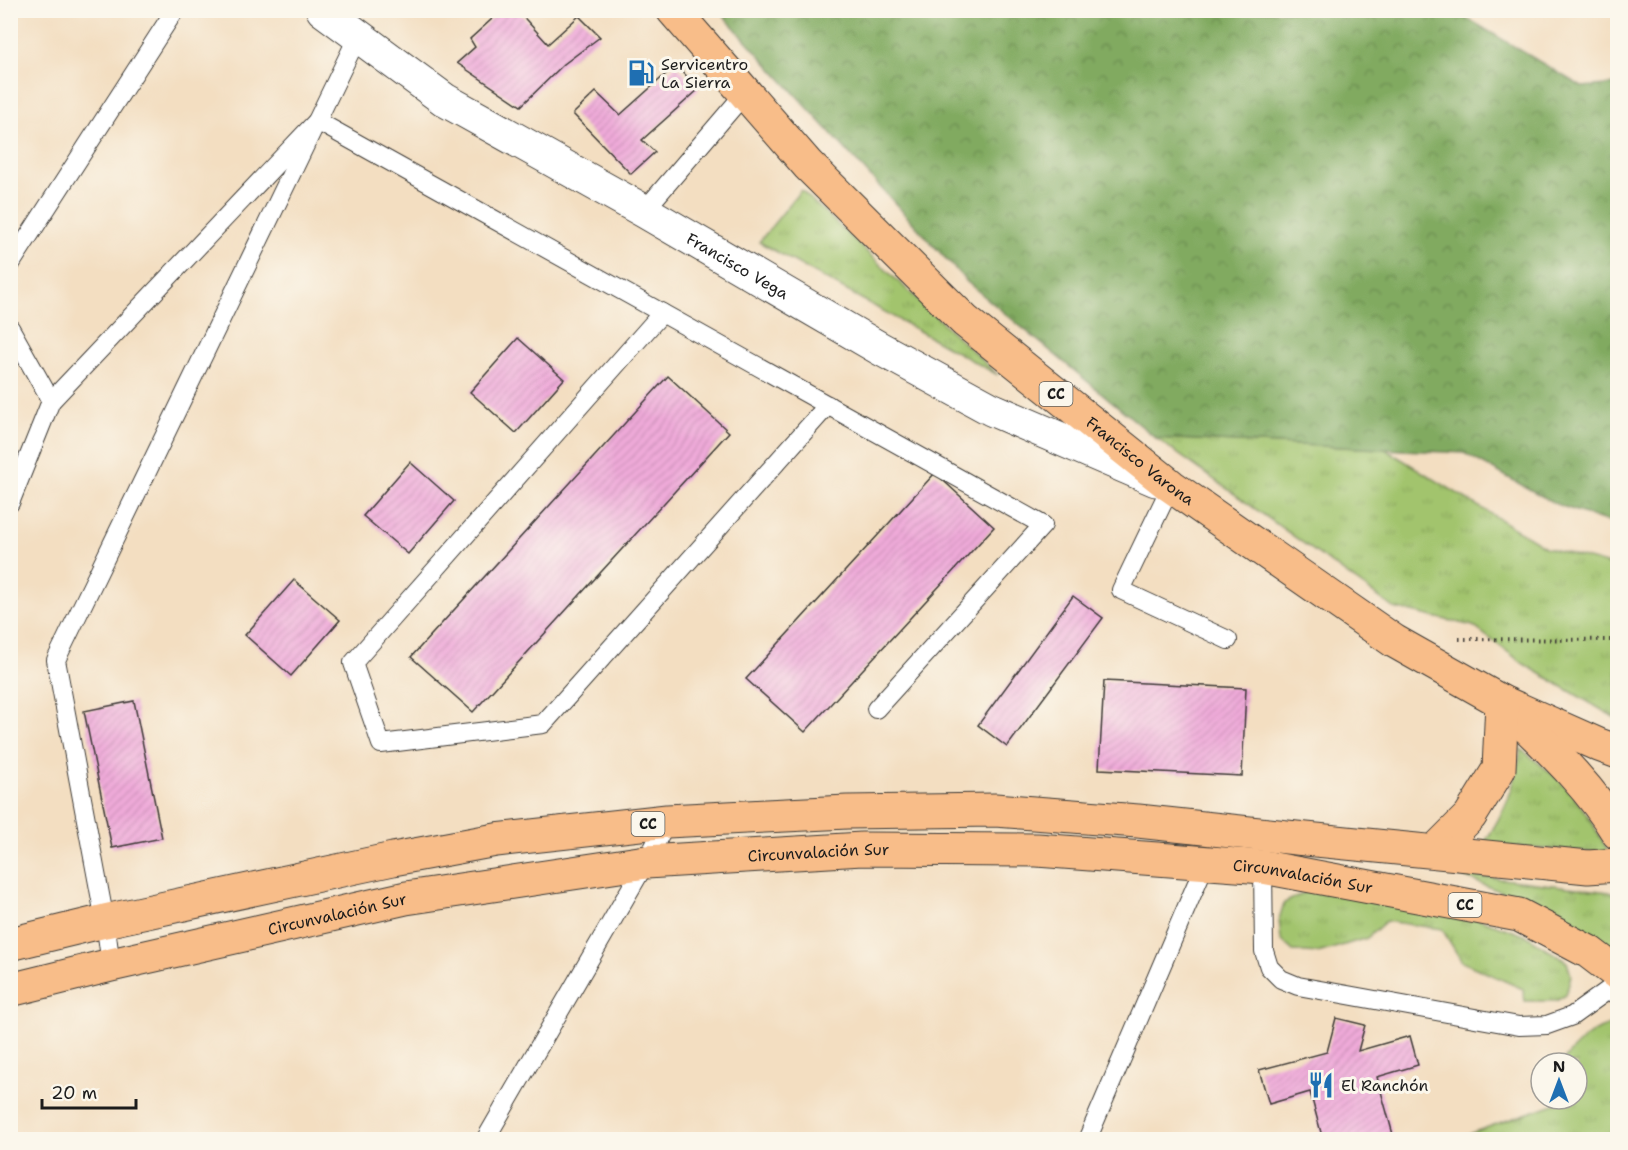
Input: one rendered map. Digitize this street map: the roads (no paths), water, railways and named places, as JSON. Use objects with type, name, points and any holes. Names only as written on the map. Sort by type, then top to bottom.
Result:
[{"type":"main road","name":"Francisco Varona","points":[[673,10],[808,165],[965,321],[1171,486],[1394,641],[1502,702]]},
{"type":"main road","name":"CC","points":[[1502,702],[1617,752]]},
{"type":"main road","name":"CC","points":[[1502,702],[1565,764],[1608,817],[1617,833]]},
{"type":"main road","points":[[1435,851],[1470,816],[1499,769],[1502,702]]},
{"type":"main road","name":"Circunvalación Sur","points":[[10,944],[381,861],[496,840],[667,821],[847,812],[995,810],[1138,821],[1588,867],[1617,865]]},
{"type":"main road","name":"Circunvalación Sur","points":[[10,990],[406,898],[646,862],[861,849],[1037,850],[1263,867],[1519,915],[1589,952],[1617,974]]},
{"type":"street","name":"Francisco Vega","points":[[323,10],[445,100],[644,211],[879,348],[991,409],[1171,486]]},
{"type":"lane","points":[[10,265],[175,10]]},
{"type":"lane","points":[[111,965],[105,921],[56,660],[358,36]]},
{"type":"lane","points":[[644,211],[745,93]]},
{"type":"lane","points":[[317,121],[1043,525],[876,709]]},
{"type":"lane","points":[[10,503],[51,401],[317,121]]},
{"type":"lane","points":[[662,313],[353,663],[381,744],[543,724],[828,405]]},
{"type":"lane","points":[[10,328],[51,401]]},
{"type":"lane","points":[[1171,486],[1121,590],[1228,640]]},
{"type":"lane","points":[[485,1140],[646,862],[667,821]]},
{"type":"lane","points":[[1087,1140],[1220,830]]},
{"type":"lane","points":[[1263,867],[1264,951],[1269,967],[1281,979],[1298,986],[1519,1026],[1547,1025],[1572,1016],[1617,983]]},
{"type":"place","name":"Servicentro La Sierra","points":[[641,73]]},
{"type":"place","name":"El Ranchón","points":[[1321,1085]]}]
